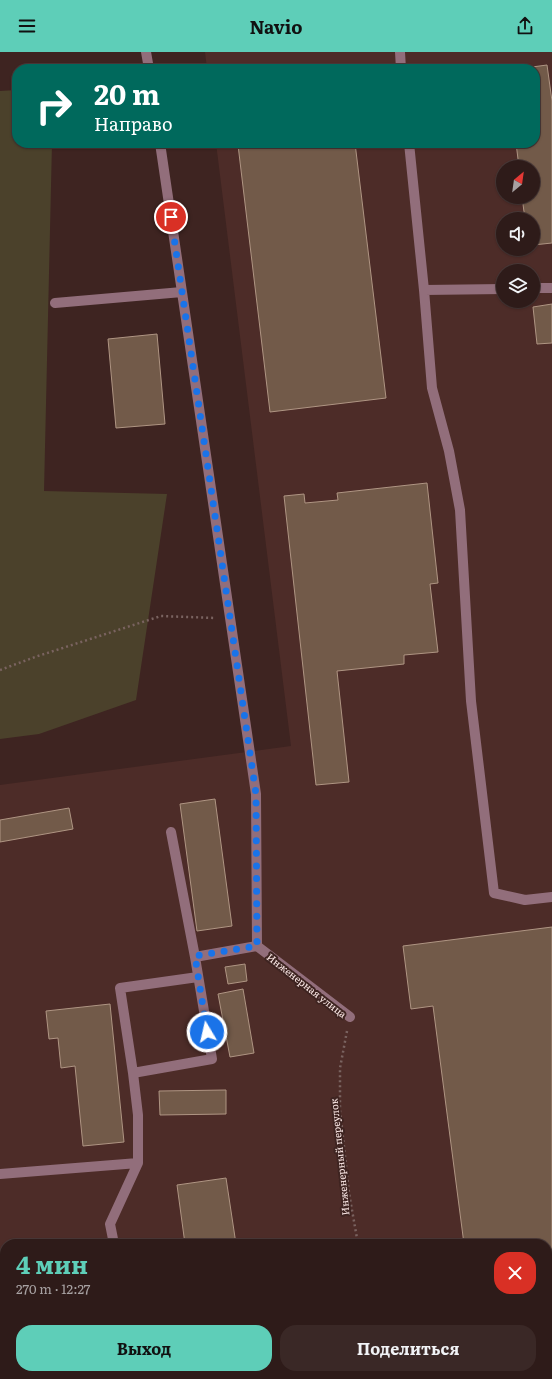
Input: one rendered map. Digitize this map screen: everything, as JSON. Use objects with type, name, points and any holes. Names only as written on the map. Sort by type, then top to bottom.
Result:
[{"type":"street","points":[[146,52],[148,64]]},
{"type":"street","points":[[400,52],[401,64]]},
{"type":"street","name":"Инженерная улица","points":[[161,148],[256,794],[257,946],[350,1017]]},
{"type":"street","points":[[410,148],[432,388],[449,451],[460,510],[471,701],[494,893],[525,900],[552,897]]},
{"type":"street","points":[[540,288],[552,288]]},
{"type":"street","points":[[424,290],[496,289]]},
{"type":"street","points":[[56,303],[182,292]]},
{"type":"street","points":[[133,1073],[212,1059],[195,956],[171,832]]},
{"type":"street","points":[[195,956],[257,946]]},
{"type":"street","points":[[113,1239],[110,1224],[138,1163],[138,1115],[120,988],[198,977]]},
{"type":"street","points":[[0,1174],[138,1163]]},
{"type":"path","points":[[0,670],[161,616],[230,619]]},
{"type":"path","name":"Инженерная улица","points":[[340,1068],[350,1017]]},
{"type":"path","name":"Инженерный переулок","points":[[340,1068],[340,1110],[349,1193],[357,1239]]},
{"type":"shaded area","points":[[205,52],[552,52],[552,1239],[0,1239],[0,785],[291,746],[217,148],[540,148],[540,64],[206,64]]},
{"type":"shaded area","points":[[12,90],[12,148],[52,148],[44,491],[167,494],[136,700],[39,734],[0,739],[0,91]]},
{"type":"building","points":[[547,65],[552,101],[552,243],[540,244],[540,212],[524,212],[523,204],[540,204],[540,160],[518,160],[517,148],[540,148],[540,66]]},
{"type":"building","points":[[238,148],[356,148],[386,398],[270,412]]},
{"type":"building","points":[[552,304],[552,343],[537,344],[533,308],[540,308],[540,306]]},
{"type":"building","points":[[157,334],[165,424],[116,428],[108,339]]},
{"type":"building","points":[[427,483],[438,583],[430,584],[438,652],[404,655],[404,664],[337,671],[349,782],[316,785],[284,496],[304,494],[305,503],[338,500],[337,493]]},
{"type":"building","points":[[215,799],[232,926],[197,931],[180,804]]},
{"type":"building","points":[[69,808],[73,829],[0,842],[0,820]]},
{"type":"building","points":[[552,927],[552,1239],[463,1239],[433,1006],[411,1009],[403,946]]},
{"type":"building","points":[[245,964],[247,981],[228,984],[225,967]]},
{"type":"building","points":[[243,989],[254,1053],[230,1057],[218,994]]},
{"type":"building","points":[[110,1004],[124,1142],[83,1146],[75,1066],[61,1068],[58,1038],[49,1039],[46,1011]]},
{"type":"building","points":[[226,1090],[226,1114],[160,1115],[159,1091]]},
{"type":"building","points":[[226,1178],[235,1239],[184,1239],[177,1185]]},
{"type":"route","points":[[171,217],[256,794],[257,946],[195,956],[207,1032]]}]
